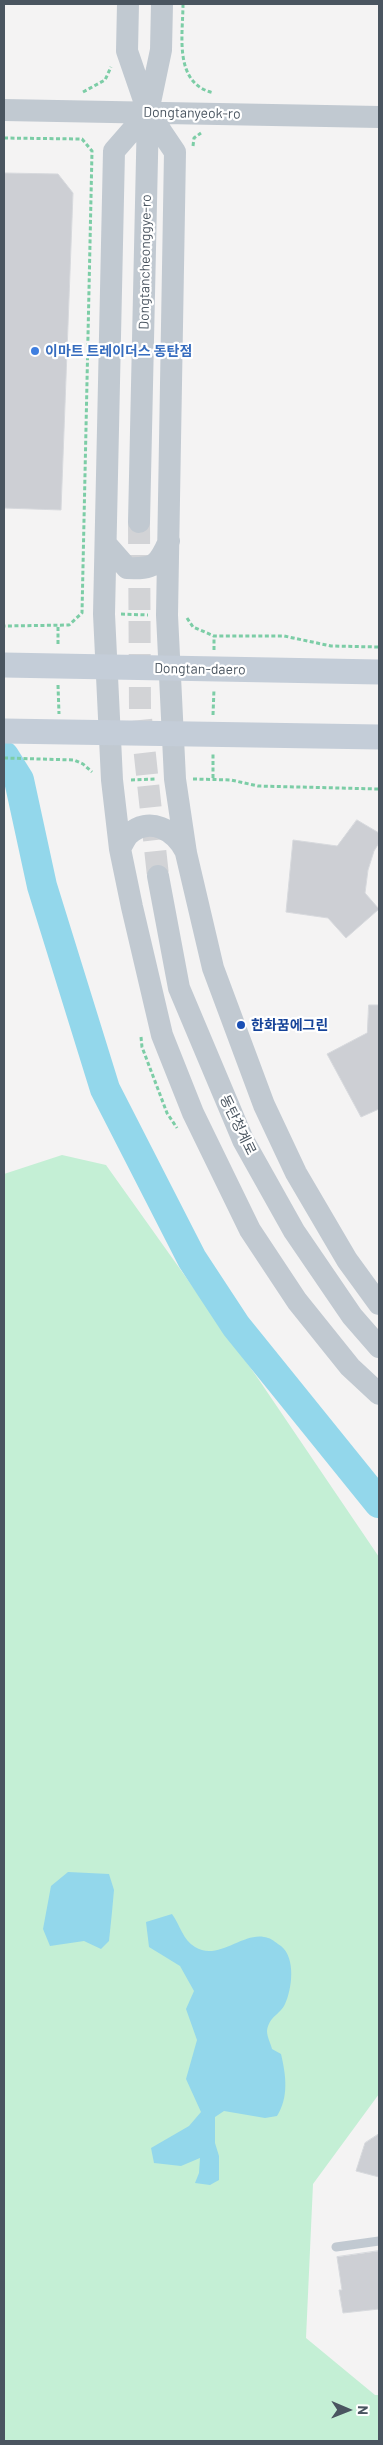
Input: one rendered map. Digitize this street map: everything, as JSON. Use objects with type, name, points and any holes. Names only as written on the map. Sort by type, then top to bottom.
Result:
[{"type":"main road","name":"Dongtan-daero","points":[[12,665],[379,672]]},
{"type":"main road","points":[[4,731],[379,737]]},
{"type":"street","points":[[128,4],[127,51],[148,112],[175,152],[167,615],[175,779],[186,853],[213,968],[264,1106],[296,1173],[347,1260],[379,1304]]},
{"type":"street","name":"Dongtancheonggye-ro","points":[[139,522],[148,112],[162,50],[162,4]]},
{"type":"street","name":"Dongtanyeok-ro","points":[[4,110],[379,117]]},
{"type":"street","points":[[148,112],[114,151],[104,614],[112,780],[120,849],[162,1035],[193,1113],[250,1230],[297,1301],[350,1367],[379,1394]]},
{"type":"street","points":[[106,544],[127,568],[146,569],[160,561],[169,540]]},
{"type":"street","points":[[120,849],[128,835],[143,827],[157,827],[170,831],[180,839],[186,853]]},
{"type":"street","name":"동탄청계로","points":[[158,876],[179,988],[243,1140],[294,1231],[352,1316],[379,1347]]},
{"type":"lane","points":[[336,2247],[379,2241]]},
{"type":"path","points":[[184,4],[183,64],[199,88],[212,93],[222,93]]},
{"type":"path","points":[[4,138],[82,139],[92,151],[82,613]]},
{"type":"path","points":[[4,626],[58,627],[69,625],[82,613],[186,616],[193,627],[214,636],[284,636],[331,646],[379,647]]},
{"type":"path","points":[[4,758],[59,759],[54,731],[58,627]]},
{"type":"path","points":[[214,636],[213,778],[258,786],[379,789]]},
{"type":"green space","points":[[62,1155],[106,1165],[257,1377],[379,1557],[379,2094],[313,2184],[306,2338],[375,2395],[379,2395],[379,2441],[4,2441],[4,1174]]},
{"type":"water","points":[[68,1872],[109,1874],[114,1890],[109,1941],[101,1949],[84,1941],[50,1946],[43,1929],[51,1886]]},
{"type":"water","points":[[172,1914],[191,1944],[204,1951],[213,1951],[259,1936],[272,1939],[281,1946],[286,1951],[291,1966],[291,1982],[285,2004],[270,2022],[267,2031],[272,2049],[281,2054],[284,2070],[285,2094],[281,2109],[277,2116],[265,2118],[224,2111],[215,2117],[215,2143],[219,2156],[219,2180],[210,2185],[195,2183],[199,2173],[200,2158],[181,2166],[154,2163],[151,2148],[189,2126],[201,2112],[186,2079],[197,2040],[186,2009],[194,1991],[180,1966],[149,1947],[146,1922]]},
{"type":"building","name":"이마트 트레이더스 동탄점","points":[[4,173],[58,174],[73,193],[61,510],[4,508]]},
{"type":"building","points":[[357,820],[379,833],[379,843],[374,851],[368,870],[365,893],[379,909],[346,938],[328,918],[286,912],[293,840],[337,846]]},
{"type":"building","points":[[369,1005],[379,1005],[379,1109],[361,1117],[327,1054],[367,1033]]},
{"type":"building","points":[[379,2134],[379,2177],[356,2171],[365,2143]]},
{"type":"building","points":[[379,2251],[379,2309],[343,2313],[339,2290],[342,2290],[337,2257]]},
{"type":"waterway","points":[[4,756],[19,780],[42,886],[105,1089],[192,1259],[236,1326],[379,1503]]},
{"type":"tunnel","points":[[139,522],[140,709],[158,876]]},
{"type":"place","name":"이마트 트레이더스 동탄점","points":[[35,351]]},
{"type":"place","name":"한화꿈에그린","points":[[241,1025]]}]
